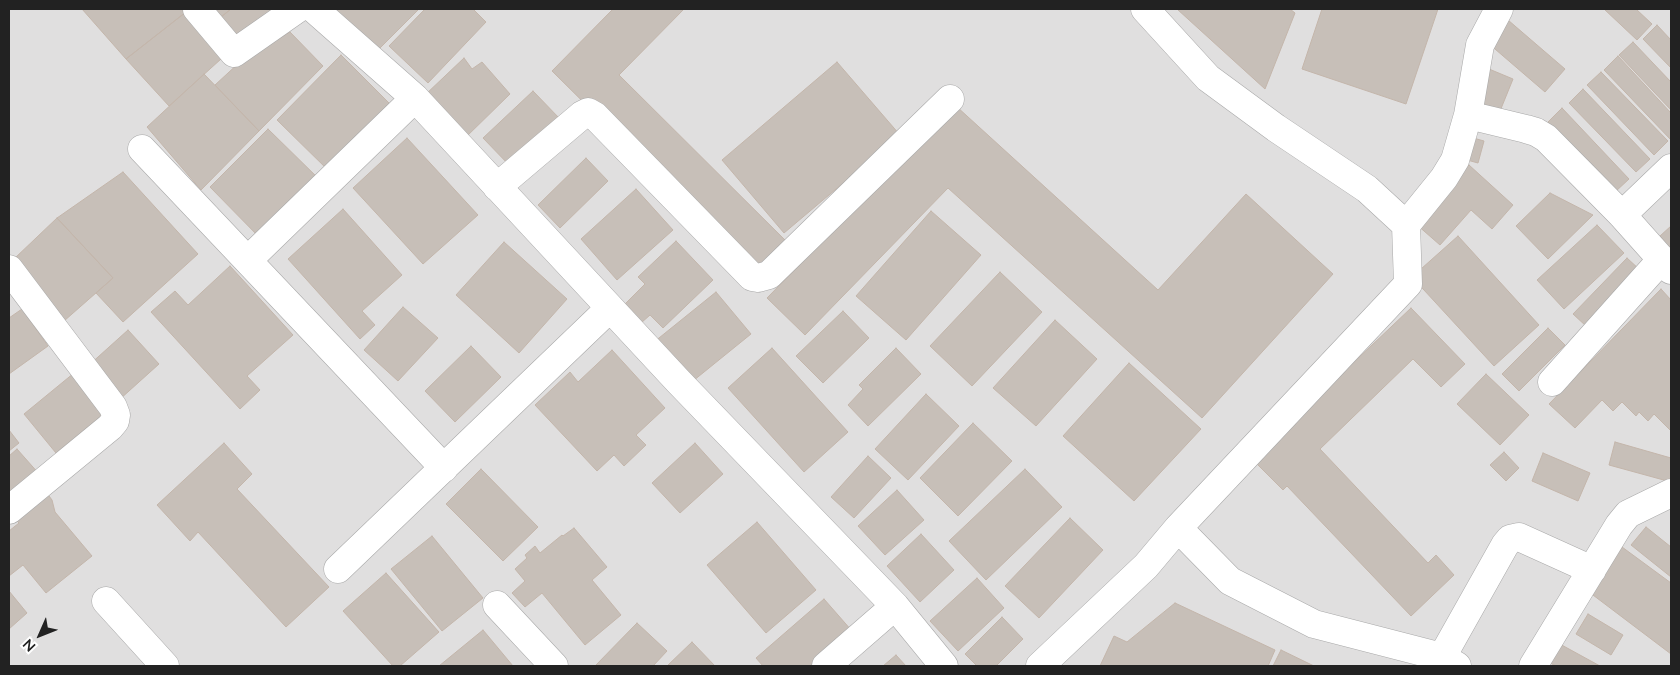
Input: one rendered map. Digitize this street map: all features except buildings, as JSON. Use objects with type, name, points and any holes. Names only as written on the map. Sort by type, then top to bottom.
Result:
[{"type":"street","points":[[197,9],[234,54],[297,9]]},
{"type":"street","points":[[314,9],[415,98],[610,308],[895,606],[944,666]]},
{"type":"street","points":[[1145,9],[1208,78],[1276,128],[1367,188],[1406,225]]},
{"type":"street","points":[[1040,666],[1146,566],[1178,528],[1408,284],[1406,225],[1444,178],[1455,160],[1468,115],[1480,45],[1499,9]]},
{"type":"street","points":[[248,260],[415,98]]},
{"type":"street","points":[[498,187],[582,115],[588,112],[595,116],[752,277],[758,278],[769,275],[950,99]]},
{"type":"street","points":[[1468,115],[1526,129],[1546,138],[1667,264],[1552,382]]},
{"type":"street","points":[[142,149],[444,468]]},
{"type":"street","points":[[1622,215],[1671,168]]},
{"type":"street","points":[[9,269],[113,408],[116,415],[115,421],[110,427],[9,510]]},
{"type":"street","points":[[338,569],[610,308]]},
{"type":"street","points":[[1533,666],[1619,525],[1628,514],[1668,498]]},
{"type":"street","points":[[1178,528],[1230,581],[1314,624],[1450,662],[1505,545],[1510,539],[1520,538],[1592,570]]},
{"type":"street","points":[[106,601],[165,666]]},
{"type":"street","points":[[497,605],[554,666]]},
{"type":"street","points":[[826,666],[895,606]]},
{"type":"shaded area","points":[[9,9],[1671,9],[1671,666],[9,666]]}]
